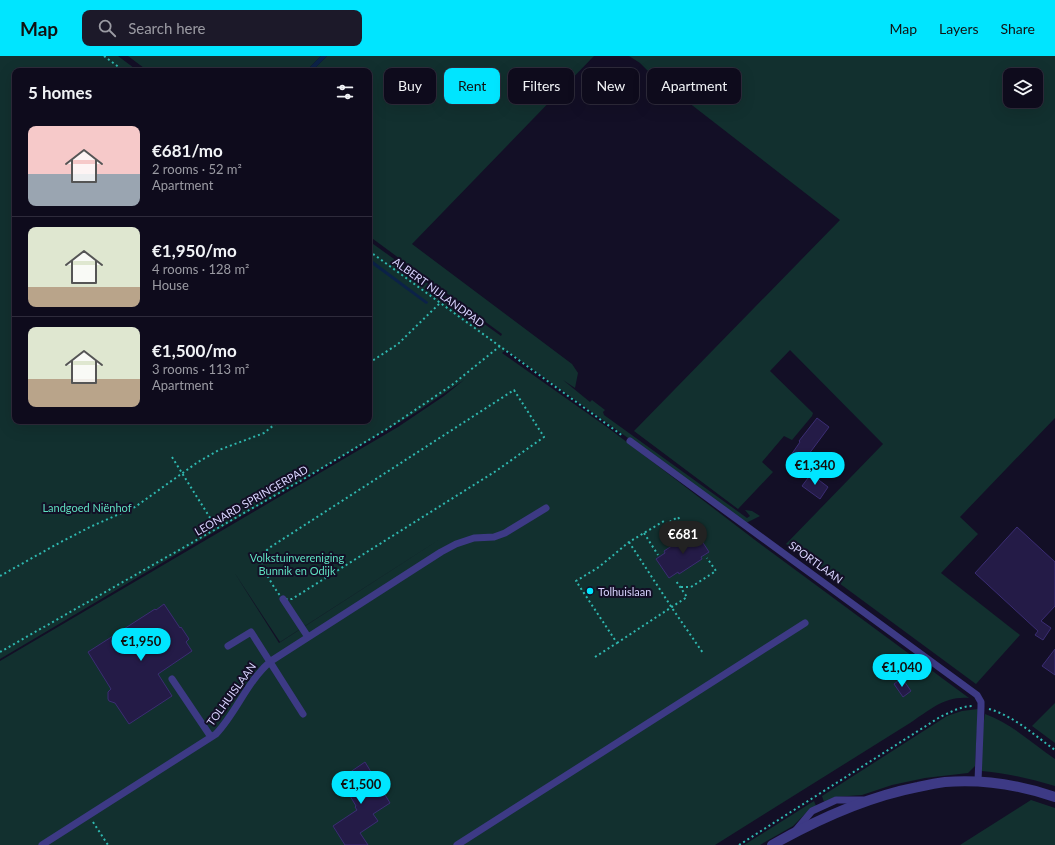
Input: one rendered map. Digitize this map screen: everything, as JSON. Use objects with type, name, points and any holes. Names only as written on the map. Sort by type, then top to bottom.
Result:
[{"type":"street","points":[[772,845],[826,817],[866,800],[944,782],[978,781],[1013,786],[1055,797]]},
{"type":"lane","name":"SPORTLAAN","points":[[630,442],[977,695],[981,702],[981,706]]},
{"type":"lane","name":"TOLHUISLAAN","points":[[42,845],[211,738],[223,726],[259,673],[271,661],[441,552],[456,544],[474,538],[494,536],[504,533],[546,508]]},
{"type":"lane","points":[[283,599],[308,637]]},
{"type":"lane","points":[[457,845],[805,623]]},
{"type":"lane","points":[[228,646],[251,632],[271,661],[303,714]]},
{"type":"lane","points":[[172,679],[211,738]]},
{"type":"lane","points":[[978,781],[981,706]]},
{"type":"path","points":[[104,56],[120,68]]},
{"type":"path","name":"ALBERT NIJLANDPAD","points":[[372,253],[630,442]]},
{"type":"path","points":[[372,361],[398,344],[440,303]]},
{"type":"path","name":"LEONARD SPRINGERPAD","points":[[0,652],[387,429],[452,385],[500,346]]},
{"type":"path","points":[[514,390],[544,437],[496,471],[292,599],[283,599],[279,595],[264,568],[262,561],[264,553],[269,548],[514,390]]},
{"type":"path","points":[[0,576],[65,539],[135,507],[198,462],[219,450],[264,433],[275,424]]},
{"type":"path","points":[[172,457],[217,528]]},
{"type":"path","points":[[617,643],[576,581],[599,567],[629,542],[664,521],[666,524],[678,517],[689,535]]},
{"type":"path","points":[[644,533],[658,555]]},
{"type":"path","points":[[629,542],[703,652]]},
{"type":"path","points":[[681,587],[691,587],[716,571],[707,558]]},
{"type":"path","points":[[595,657],[687,597],[676,581]]},
{"type":"path","points":[[739,845],[953,710],[967,706],[981,706],[998,711],[1014,720],[1055,750]]},
{"type":"path","points":[[89,815],[108,845]]},
{"type":"green space","name":"Tolhuislaan","points":[[0,56],[118,56],[134,68],[12,68],[12,424],[372,424],[372,243],[501,336],[502,334],[372,238],[372,68],[315,68],[327,56],[594,56],[574,77],[574,68],[508,68],[508,104],[548,104],[412,244],[572,364],[578,373],[575,388],[563,380],[590,402],[592,400],[605,410],[603,412],[604,415],[747,518],[750,516],[745,510],[752,511],[760,516],[746,523],[506,350],[502,353],[611,430],[755,540],[969,698],[952,699],[931,709],[715,845],[0,845],[0,661],[398,427],[444,396],[464,380],[415,413],[0,659]],"holes":[[[454,530],[279,643],[234,572],[280,642]]]},
{"type":"green space","points":[[128,56],[321,56],[309,68],[144,68]]},
{"type":"green space","points":[[629,56],[1055,56],[1055,418],[960,517],[978,534],[941,573],[1020,635],[976,684],[786,544],[883,444],[790,350],[770,371],[813,413],[792,440],[784,436],[762,462],[773,472],[738,509],[634,431],[840,220],[691,104],[741,104],[741,68],[647,68],[647,70],[640,63]]},
{"type":"green space","points":[[1055,703],[1055,743],[1032,726]]},
{"type":"green space","points":[[978,709],[975,766],[968,773],[925,778],[892,785],[862,795],[835,797],[824,802],[822,796],[947,716],[962,711]]},
{"type":"green space","points":[[985,714],[1013,728],[1055,759],[1055,786],[1001,773],[982,771],[982,734]]},
{"type":"green space","points":[[1031,800],[1055,808],[1055,845],[960,845]]},
{"type":"green space","points":[[814,801],[816,806],[810,809],[793,826],[760,845],[744,845]]},
{"type":"water","points":[[321,56],[327,56],[315,68],[309,68]]},
{"type":"water","points":[[372,260],[428,302],[426,304],[372,264]]},
{"type":"building","points":[[817,418],[829,427],[800,466],[789,458],[800,442],[799,441]]},
{"type":"building","points":[[811,474],[828,487],[820,499],[802,486]]},
{"type":"building","points":[[1017,527],[1055,562],[1055,606],[1041,621],[1051,628],[1043,640],[1035,635],[1038,631],[975,573]]},
{"type":"building","points":[[696,532],[709,552],[701,557],[702,559],[679,574],[678,572],[669,578],[656,559],[665,553],[664,551]]},
{"type":"building","points":[[164,604],[189,639],[186,642],[192,651],[158,674],[172,696],[129,724],[115,703],[109,701],[108,692],[111,689],[88,652]]},
{"type":"building","points":[[1055,649],[1055,675],[1042,666]]},
{"type":"building","points":[[902,678],[911,691],[903,697],[894,684]]},
{"type":"building","points":[[365,762],[390,803],[373,814],[378,821],[360,833],[368,845],[345,845],[333,826],[357,810],[340,779]]},
{"type":"place","name":"Tolhuislaan","points":[[590,591]]},
{"type":"park label","name":"Landgoed Niënhof","points":[[87,507]]},
{"type":"park label","name":"Volkstuinvereniging Bunnik en Odijk","points":[[297,563]]}]
